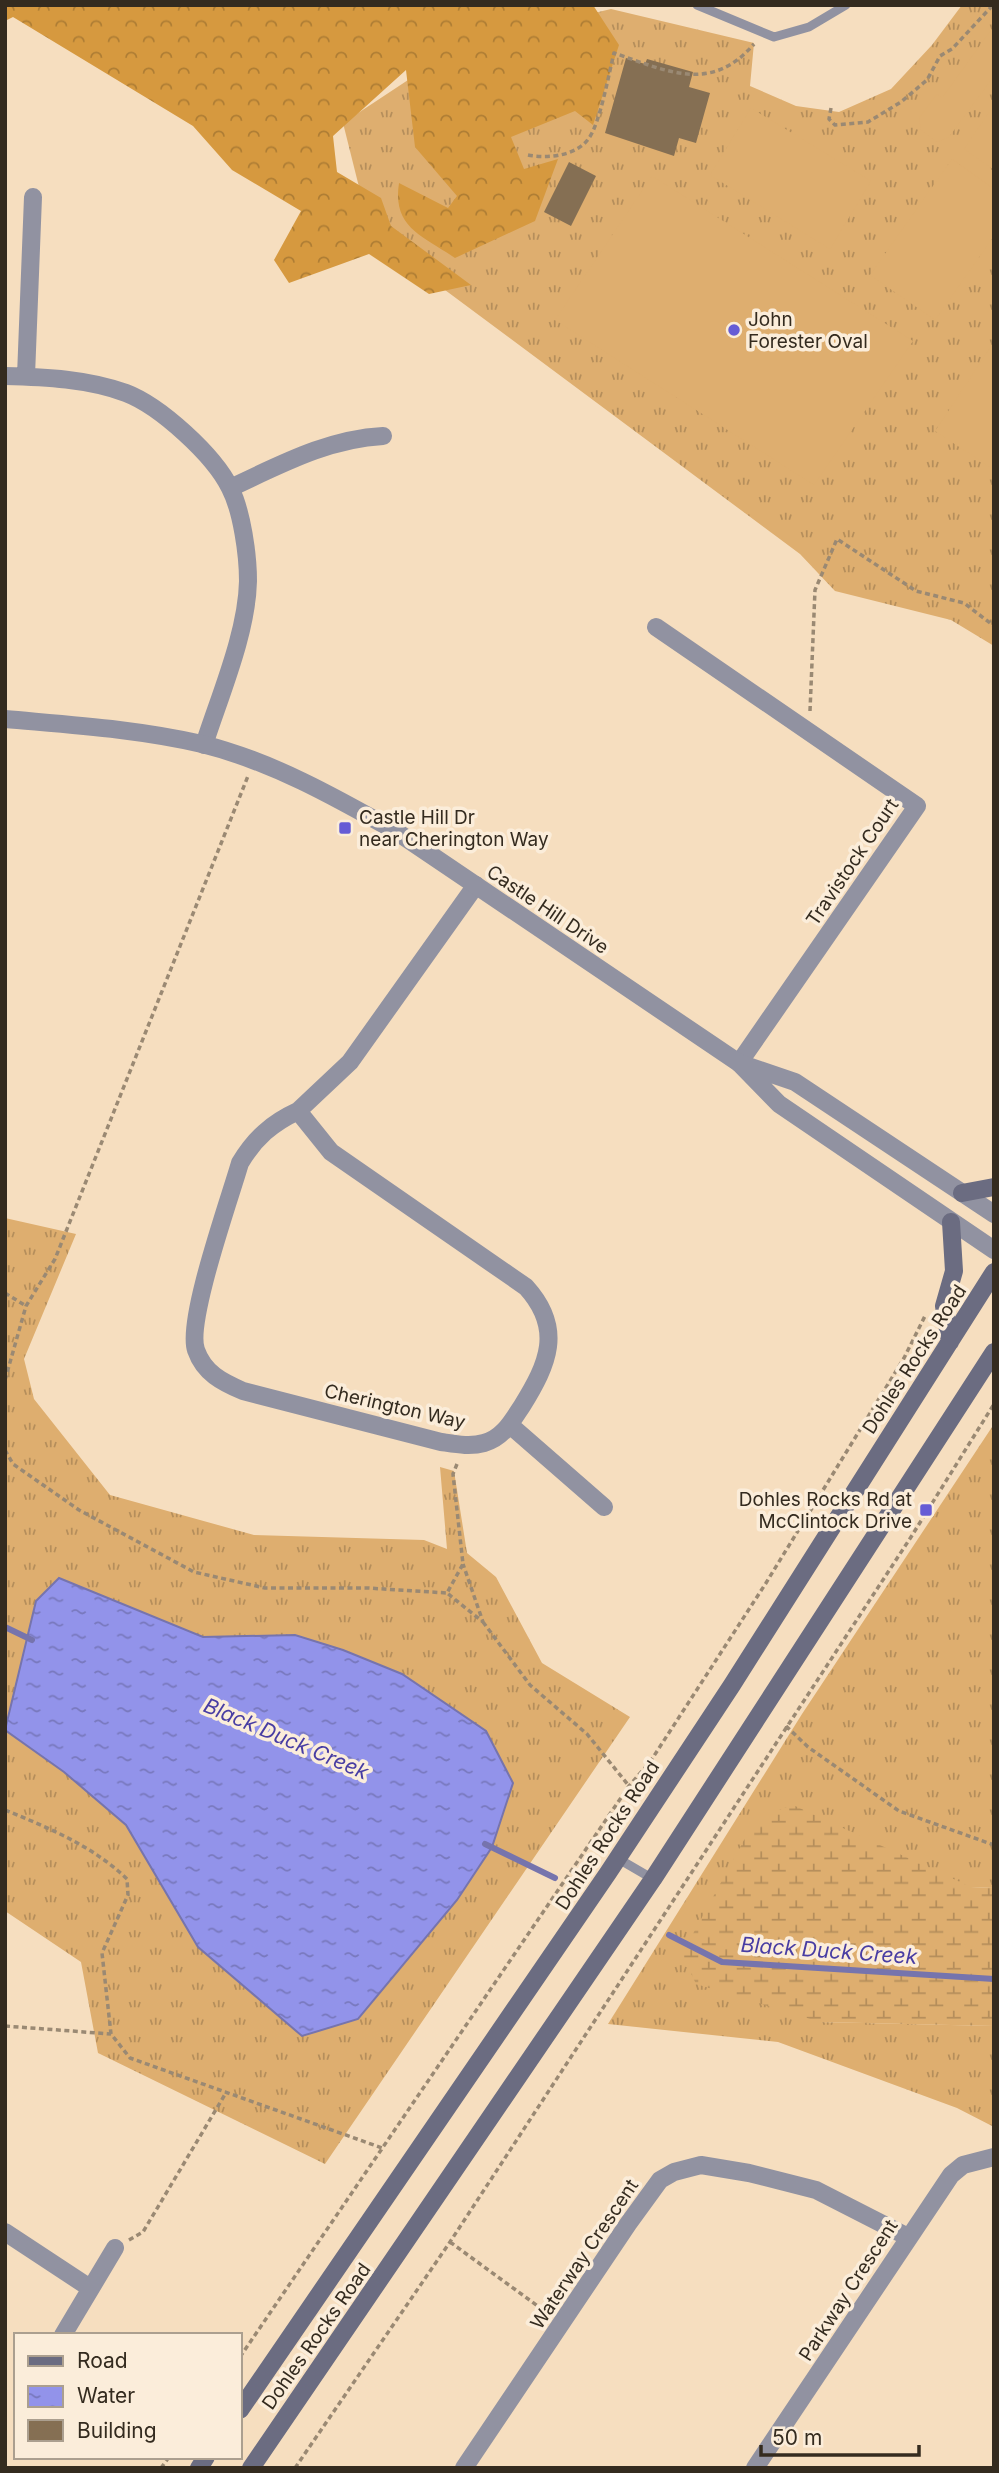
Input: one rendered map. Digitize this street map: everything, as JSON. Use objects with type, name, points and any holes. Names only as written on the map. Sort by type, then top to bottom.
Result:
[{"type":"main road","points":[[962,1193],[994,1187]]},
{"type":"main road","points":[[950,1342],[944,1307],[955,1258],[951,1222]]},
{"type":"main road","name":"Dohles Rocks Road","points":[[242,2407],[505,2026],[617,1857],[994,1272]]},
{"type":"main road","name":"Dohles Rocks Road","points":[[251,2468],[653,1879],[994,1352]]},
{"type":"street","points":[[26,376],[33,197]]},
{"type":"street","points":[[5,376],[79,381],[127,393],[169,418],[200,448],[230,488],[245,545],[248,582],[244,616],[204,745]]},
{"type":"street","points":[[230,488],[317,448],[358,438],[383,436]]},
{"type":"street","name":"Travistock Court","points":[[656,626],[917,806],[739,1063]]},
{"type":"street","name":"Castle Hill Drive","points":[[5,719],[142,732],[204,745],[254,762],[341,800],[397,832],[739,1063],[779,1104],[994,1250]]},
{"type":"street","name":"Cherington Way","points":[[298,1111],[331,1152],[526,1287],[536,1298],[547,1324],[548,1359],[510,1425],[499,1436],[485,1443],[464,1446],[243,1391],[219,1381],[204,1364],[195,1348],[198,1311],[240,1163],[251,1144],[266,1129],[298,1111],[350,1062],[475,885]]},
{"type":"street","name":"Castle Hill Drive","points":[[739,1063],[795,1082],[994,1214]]},
{"type":"street","points":[[510,1425],[604,1507]]},
{"type":"street","name":"Parkway Crescent","points":[[755,2468],[951,2175],[963,2165],[994,2157]]},
{"type":"street","name":"Waterway Crescent","points":[[464,2468],[660,2180],[689,2167],[701,2165],[748,2173],[816,2190],[908,2237]]},
{"type":"street","points":[[5,2232],[90,2288]]},
{"type":"street","points":[[64,2333],[116,2248]]},
{"type":"lane","points":[[696,5],[774,37],[809,27],[846,5]]},
{"type":"lane","points":[[617,1857],[653,1879]]},
{"type":"path","points":[[831,108],[830,119],[835,125],[858,124],[888,112],[919,89],[940,55],[952,49],[993,5]]},
{"type":"path","points":[[528,155],[543,158],[567,153],[589,138],[614,53],[698,76],[726,68],[763,33]]},
{"type":"path","points":[[809,734],[816,590],[837,539],[916,591],[964,603],[994,626]]},
{"type":"path","points":[[5,1380],[26,1306],[55,1259],[254,762]]},
{"type":"path","points":[[5,1293],[26,1306]]},
{"type":"path","points":[[242,2354],[629,1786],[650,1762],[766,1583],[904,1358],[927,1312]]},
{"type":"path","points":[[295,2468],[450,2242],[911,1537],[994,1404]]},
{"type":"path","points":[[464,1446],[453,1474],[463,1564],[483,1622]]},
{"type":"path","points":[[5,1450],[13,1464],[79,1510],[194,1573],[265,1588],[368,1588],[447,1593],[483,1622],[530,1685],[587,1734],[629,1786]]},
{"type":"path","points":[[447,1593],[463,1564]]},
{"type":"path","points":[[786,1726],[808,1747],[899,1811],[994,1845]]},
{"type":"path","points":[[5,1810],[68,1838],[110,1862],[127,1879],[128,1895],[102,1953],[111,2034],[130,2058],[227,2091],[330,2132],[384,2148]]},
{"type":"path","points":[[5,2026],[111,2034]]},
{"type":"path","points":[[116,2248],[143,2232],[227,2091]]},
{"type":"path","points":[[450,2242],[562,2324]]},
{"type":"green space","points":[[5,5],[593,5],[619,45],[593,125],[575,111],[511,137],[524,169],[558,159],[535,221],[455,258],[412,229],[400,211],[399,183],[448,208],[457,196],[415,147],[406,70],[333,136],[337,172],[381,198],[391,226],[471,285],[429,294],[369,254],[289,283],[274,260],[301,211],[232,170],[193,126],[13,17],[5,21]]},
{"type":"green space","points":[[962,5],[994,5],[994,646],[951,620],[835,591],[800,554],[371,235],[343,123],[461,45],[611,9],[754,43],[750,86],[796,106],[839,112],[891,89],[932,45]]},
{"type":"green space","points":[[994,26],[994,76],[949,137],[937,142],[921,130],[919,118],[937,94],[942,98]]},
{"type":"green space","points":[[994,105],[994,170],[964,149]]},
{"type":"green space","points":[[751,108],[871,181],[830,249],[710,175]]},
{"type":"green space","points":[[952,159],[994,189],[994,236],[935,320],[870,275]]},
{"type":"green space","name":"John Forester Oval","points":[[652,176],[913,341],[814,485],[555,320]]},
{"type":"green space","points":[[994,342],[994,470],[935,431]]},
{"type":"green space","points":[[5,1218],[76,1234],[24,1359],[34,1399],[110,1495],[254,1535],[424,1540],[447,1549],[440,1467],[454,1471],[467,1553],[496,1577],[542,1663],[630,1717],[325,2164],[98,2053],[81,1962],[5,1911]]},
{"type":"green space","points":[[994,1424],[994,1888],[971,1887],[820,2022],[994,2026],[994,2127],[957,2108],[778,2042],[608,2024],[802,1714]]},
{"type":"green space","points":[[793,1805],[971,1887],[994,1888],[994,2026],[820,2022],[696,1984],[682,1954],[756,1818]]},
{"type":"water","points":[[59,1578],[203,1637],[295,1635],[343,1650],[402,1674],[486,1731],[513,1783],[492,1847],[457,1900],[358,2019],[302,2036],[198,1947],[126,1825],[64,1772],[5,1730],[36,1601]]},
{"type":"building","points":[[626,58],[645,64],[647,59],[693,72],[689,87],[710,93],[696,143],[679,138],[674,156],[605,133]]},
{"type":"building","points":[[569,162],[596,176],[571,226],[544,212]]},
{"type":"waterway","name":"Black Duck Creek","points":[[5,1627],[32,1640]]},
{"type":"waterway","name":"Black Duck Creek","points":[[485,1844],[555,1878]]},
{"type":"waterway","name":"Black Duck Creek","points":[[669,1935],[722,1962],[994,1979]]},
{"type":"place","name":"John Forester Oval","points":[[734,330]]},
{"type":"place","name":"Castle Hill Dr near Cherington Way","points":[[345,828]]},
{"type":"place","name":"Dohles Rocks Rd at McClintock Drive","points":[[926,1510]]}]
